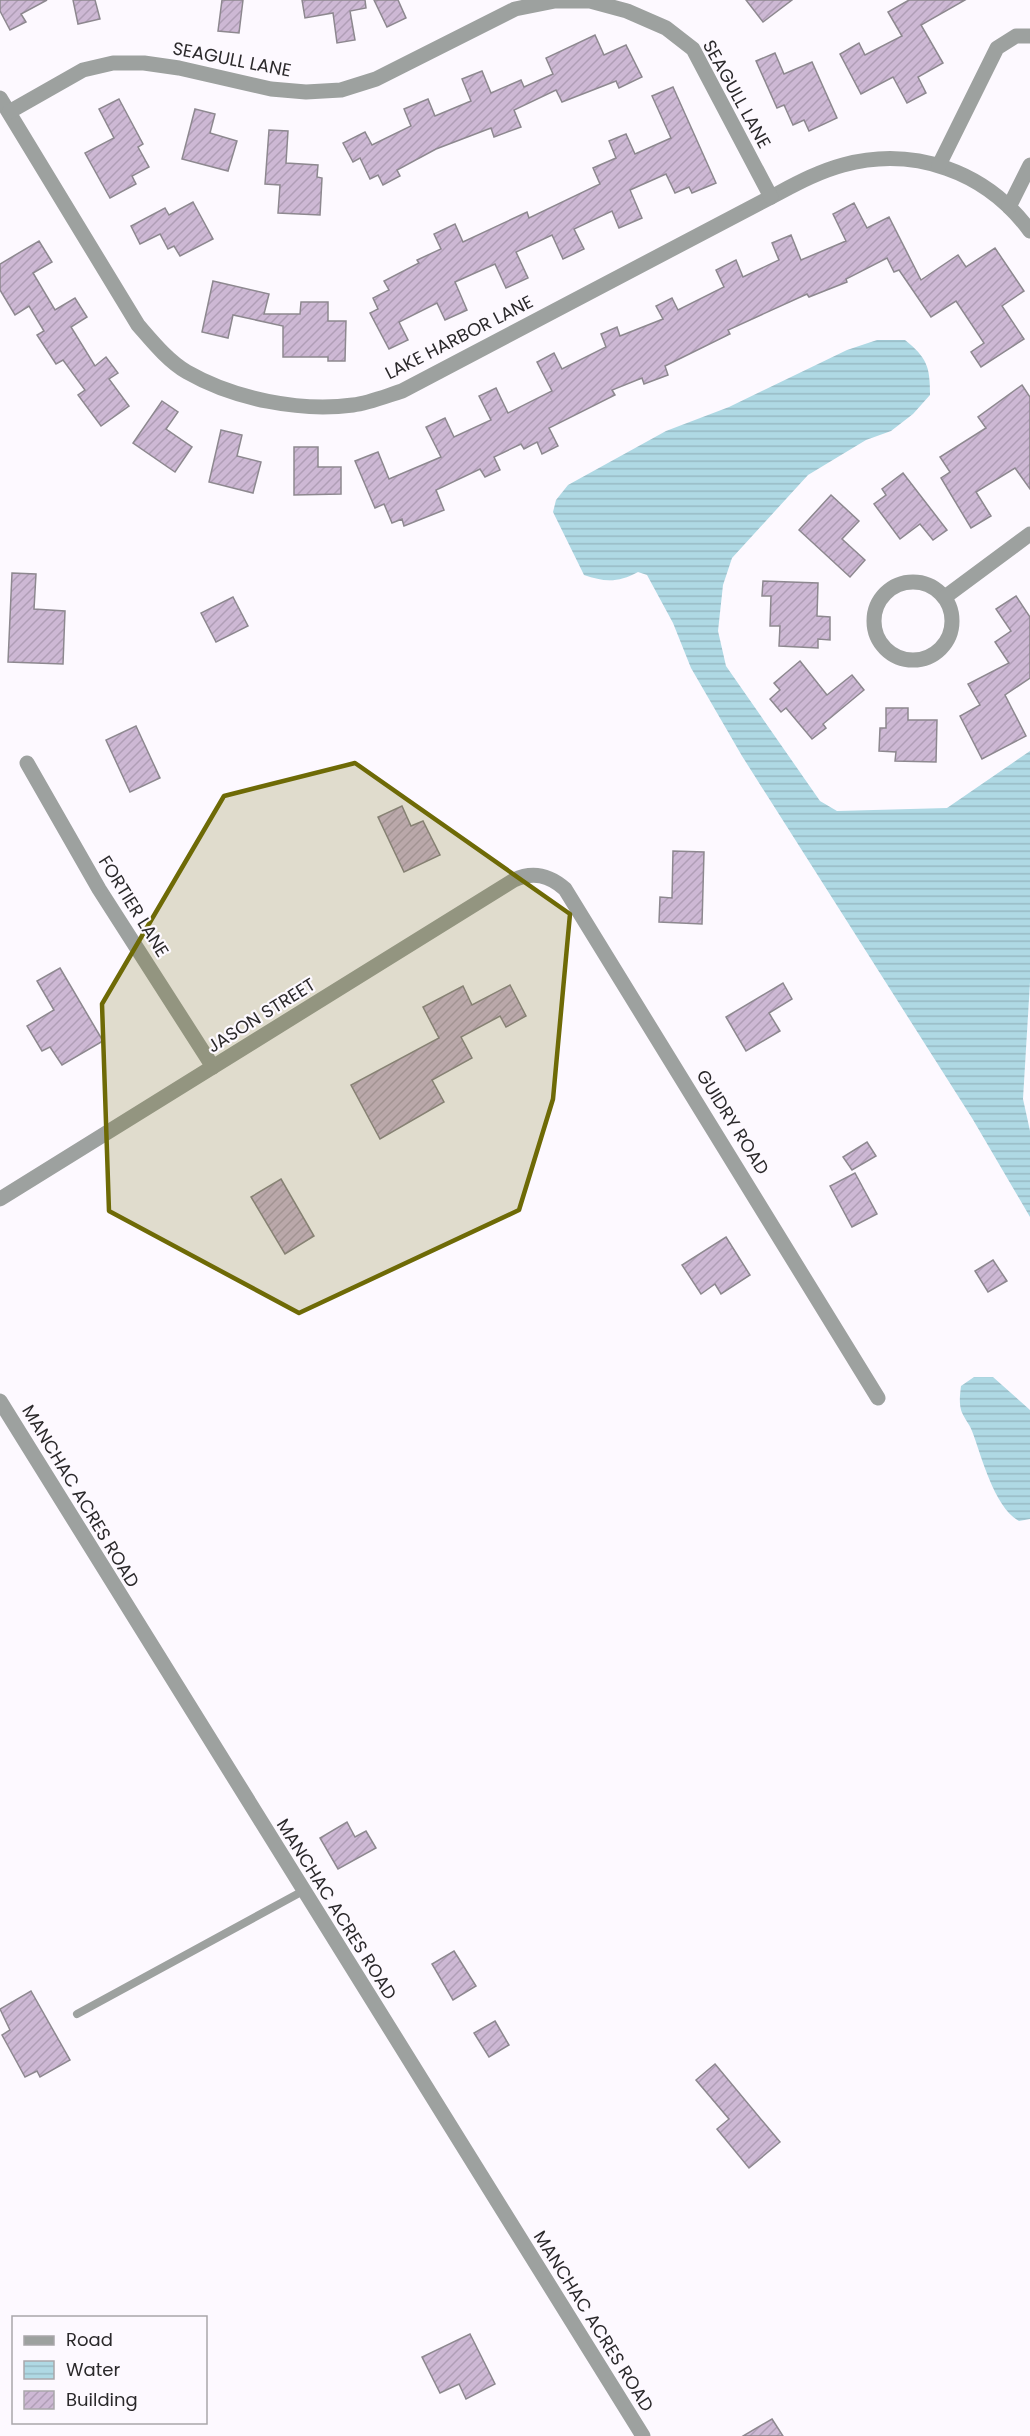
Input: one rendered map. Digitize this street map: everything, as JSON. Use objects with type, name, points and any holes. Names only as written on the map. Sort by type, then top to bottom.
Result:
[{"type":"street","name":"SEAGULL LANE","points":[[9,112],[83,70],[114,63],[144,63],[179,68],[270,88],[306,92],[341,90],[376,79],[515,9],[555,2],[590,2],[627,11],[666,27],[693,49],[771,196]]},
{"type":"street","points":[[939,165],[998,48],[1016,36],[1030,36]]},
{"type":"street","name":"LAKE HARBOR LANE","points":[[0,98],[138,325],[158,348],[186,372],[224,389],[277,402],[321,408],[355,405],[402,391],[771,196],[842,165],[872,159],[896,158],[954,169],[979,183],[1009,207],[1030,231]]},
{"type":"street","points":[[1009,207],[1030,165]]},
{"type":"street","points":[[945,597],[1030,534]]},
{"type":"street","points":[[912,581],[936,588],[945,597],[951,609],[952,623],[950,636],[943,647],[920,660],[906,660],[893,655],[883,647],[876,635],[873,623],[875,610],[888,590],[912,581]]},
{"type":"street","name":"FORTIER LANE","points":[[27,763],[99,889],[213,1067]]},
{"type":"street","name":"JASON STREET","points":[[0,1199],[514,880],[534,874],[545,876]]},
{"type":"street","name":"GUIDRY ROAD","points":[[545,876],[565,889],[878,1398]]},
{"type":"street","name":"MANCHAC ACRES ROAD","points":[[0,1401],[643,2436]]},
{"type":"lane","points":[[77,2014],[303,1891]]},
{"type":"highlighted area","points":[[355,763],[570,914],[553,1099],[519,1210],[299,1313],[109,1211],[102,1004],[224,796]]},
{"type":"water","points":[[877,340],[905,340],[918,352],[928,370],[930,395],[913,414],[891,431],[866,440],[808,475],[732,558],[723,585],[718,631],[726,666],[820,801],[837,811],[947,808],[1030,751],[1030,982],[1023,1099],[1030,1131],[1030,1217],[972,1118],[742,756],[691,668],[673,623],[647,575],[638,572],[611,580],[584,575],[553,512],[556,500],[568,485],[666,431],[729,407],[847,350]]},
{"type":"water","points":[[974,1377],[993,1377],[1030,1410],[1030,1519],[1019,1521],[1003,1505],[990,1480],[971,1428],[962,1413],[961,1386]]},
{"type":"building","points":[[0,0],[47,0],[21,14],[26,22],[10,30],[0,11]]},
{"type":"building","points":[[73,0],[95,0],[100,19],[78,24]]},
{"type":"building","points":[[222,0],[243,0],[239,33],[218,31]]},
{"type":"building","points":[[302,0],[365,0],[366,8],[350,11],[355,40],[337,43],[333,13],[305,18]]},
{"type":"building","points":[[374,0],[398,0],[406,18],[387,27]]},
{"type":"building","points":[[746,0],[792,0],[763,22]]},
{"type":"building","points":[[909,0],[965,0],[921,25],[943,63],[918,77],[926,93],[907,103],[893,77],[861,94],[840,54],[859,43],[865,55],[902,36],[888,12]]},
{"type":"building","points":[[595,35],[604,55],[626,45],[642,77],[619,88],[616,81],[562,102],[556,90],[514,110],[521,127],[494,137],[491,128],[436,149],[397,170],[400,176],[383,185],[378,175],[370,179],[360,158],[353,162],[343,143],[365,132],[372,145],[411,126],[404,109],[428,99],[435,116],[471,101],[462,79],[482,71],[491,93],[521,80],[524,87],[553,74],[546,58]]},
{"type":"building","points":[[775,53],[784,74],[812,62],[837,118],[809,131],[804,120],[793,125],[784,105],[777,108],[756,61]]},
{"type":"building","points":[[673,87],[716,183],[692,193],[689,187],[675,193],[666,174],[630,190],[642,218],[619,228],[612,211],[574,229],[584,249],[563,259],[552,235],[516,252],[528,278],[506,288],[495,264],[455,282],[467,310],[445,320],[437,303],[399,322],[408,340],[389,349],[370,313],[378,309],[373,298],[389,290],[384,281],[419,263],[417,260],[441,249],[434,234],[455,224],[463,242],[527,212],[529,218],[600,184],[593,168],[616,158],[609,141],[626,134],[635,154],[671,138],[652,96]]},
{"type":"building","points":[[119,99],[143,144],[138,147],[149,167],[132,176],[136,184],[110,198],[85,153],[114,138],[99,109]]},
{"type":"building","points":[[195,109],[215,114],[210,133],[237,141],[228,171],[182,159]]},
{"type":"building","points":[[269,130],[288,131],[286,163],[318,165],[317,177],[322,178],[320,215],[278,213],[280,185],[265,184]]},
{"type":"building","points":[[193,202],[213,239],[180,256],[174,246],[168,249],[160,234],[140,244],[131,226],[165,208],[169,215]]},
{"type":"building","points":[[854,203],[867,228],[889,217],[921,280],[958,255],[966,267],[995,248],[1024,291],[1002,306],[1024,339],[981,367],[971,352],[984,343],[956,301],[931,317],[899,270],[894,272],[887,258],[846,279],[847,282],[809,297],[807,294],[728,330],[730,334],[665,366],[668,375],[644,384],[642,378],[612,390],[615,395],[549,428],[558,446],[542,454],[537,442],[524,449],[521,444],[494,457],[500,470],[485,477],[480,469],[436,490],[444,510],[404,526],[402,519],[392,523],[384,504],[375,508],[355,461],[378,452],[389,479],[441,457],[426,427],[445,418],[454,437],[491,420],[479,396],[496,388],[508,413],[552,391],[537,362],[554,353],[562,369],[606,347],[601,334],[617,327],[620,336],[663,319],[656,306],[672,298],[678,310],[724,287],[716,270],[736,260],[743,277],[779,260],[772,243],[791,235],[801,260],[846,241],[833,214]]},
{"type":"building","points":[[39,241],[52,262],[33,273],[55,310],[75,298],[87,317],[71,327],[95,366],[106,357],[118,373],[109,379],[129,406],[101,426],[78,395],[85,390],[63,360],[56,364],[37,335],[44,331],[29,306],[15,315],[0,290],[0,264]]},
{"type":"building","points":[[213,281],[269,294],[264,314],[300,314],[301,302],[328,302],[328,321],[346,321],[345,361],[328,361],[328,357],[283,357],[283,326],[233,315],[228,338],[202,332]]},
{"type":"building","points":[[1022,385],[1030,397],[1030,489],[1015,468],[976,492],[991,516],[971,528],[941,478],[950,472],[940,457],[986,428],[978,417]]},
{"type":"building","points":[[162,401],[178,412],[166,429],[192,447],[175,472],[133,443]]},
{"type":"building","points":[[221,430],[242,435],[237,456],[261,462],[253,493],[209,482]]},
{"type":"building","points":[[294,447],[318,447],[318,467],[341,467],[341,494],[294,495]]},
{"type":"building","points":[[903,473],[947,530],[933,540],[920,524],[900,539],[874,504],[886,495],[882,489]]},
{"type":"building","points":[[831,495],[859,521],[842,539],[865,560],[850,577],[799,530]]},
{"type":"building","points":[[12,573],[36,574],[34,609],[65,611],[63,664],[8,662]]},
{"type":"building","points":[[763,581],[818,583],[817,616],[830,617],[830,640],[818,639],[818,648],[779,646],[780,626],[770,626],[771,596],[762,596]]},
{"type":"building","points":[[1016,596],[1030,617],[1030,678],[1005,695],[1026,736],[982,759],[960,716],[980,705],[968,684],[1009,663],[995,642],[1011,631],[996,609]]},
{"type":"building","points":[[233,597],[248,626],[216,642],[201,613]]},
{"type":"building","points":[[800,661],[827,695],[852,675],[864,690],[823,724],[826,728],[812,739],[786,708],[781,712],[770,699],[780,690],[774,683]]},
{"type":"building","points":[[886,708],[908,708],[908,720],[937,720],[936,762],[895,761],[896,752],[879,751],[880,728],[886,728]]},
{"type":"building","points":[[136,726],[160,778],[130,792],[106,740]]},
{"type":"building","points":[[402,806],[411,826],[423,821],[440,855],[404,872],[378,817]]},
{"type":"building","points":[[673,851],[704,852],[702,924],[659,922],[660,897],[672,898]]},
{"type":"building","points":[[60,968],[103,1041],[62,1065],[50,1047],[42,1051],[27,1026],[54,1010],[37,981]]},
{"type":"building","points":[[783,983],[792,999],[769,1013],[780,1031],[746,1051],[726,1017]]},
{"type":"building","points":[[510,985],[526,1016],[506,1027],[500,1016],[461,1037],[472,1058],[432,1080],[444,1102],[380,1139],[351,1085],[439,1038],[423,1007],[463,986],[472,1005]]},
{"type":"building","points":[[867,1142],[876,1156],[852,1170],[843,1157]]},
{"type":"building","points":[[855,1173],[877,1214],[852,1227],[830,1186]]},
{"type":"building","points":[[281,1179],[314,1236],[285,1254],[251,1197]]},
{"type":"building","points":[[726,1237],[750,1275],[721,1294],[715,1284],[701,1294],[682,1265]]},
{"type":"building","points":[[993,1260],[1007,1281],[988,1292],[975,1271]]},
{"type":"building","points":[[347,1822],[355,1837],[366,1831],[376,1848],[338,1869],[320,1838]]},
{"type":"building","points":[[454,1951],[476,1986],[453,2000],[432,1964]]},
{"type":"building","points":[[31,1991],[70,2060],[40,2077],[37,2071],[25,2077],[2,2035],[10,2030],[0,2009]]},
{"type":"building","points":[[495,2021],[509,2045],[489,2057],[474,2033]]},
{"type":"building","points":[[715,2064],[780,2142],[749,2168],[717,2129],[729,2119],[696,2080]]},
{"type":"building","points":[[470,2334],[495,2384],[466,2399],[459,2384],[440,2393],[422,2357]]},
{"type":"building","points":[[772,2419],[783,2436],[743,2436]]}]
